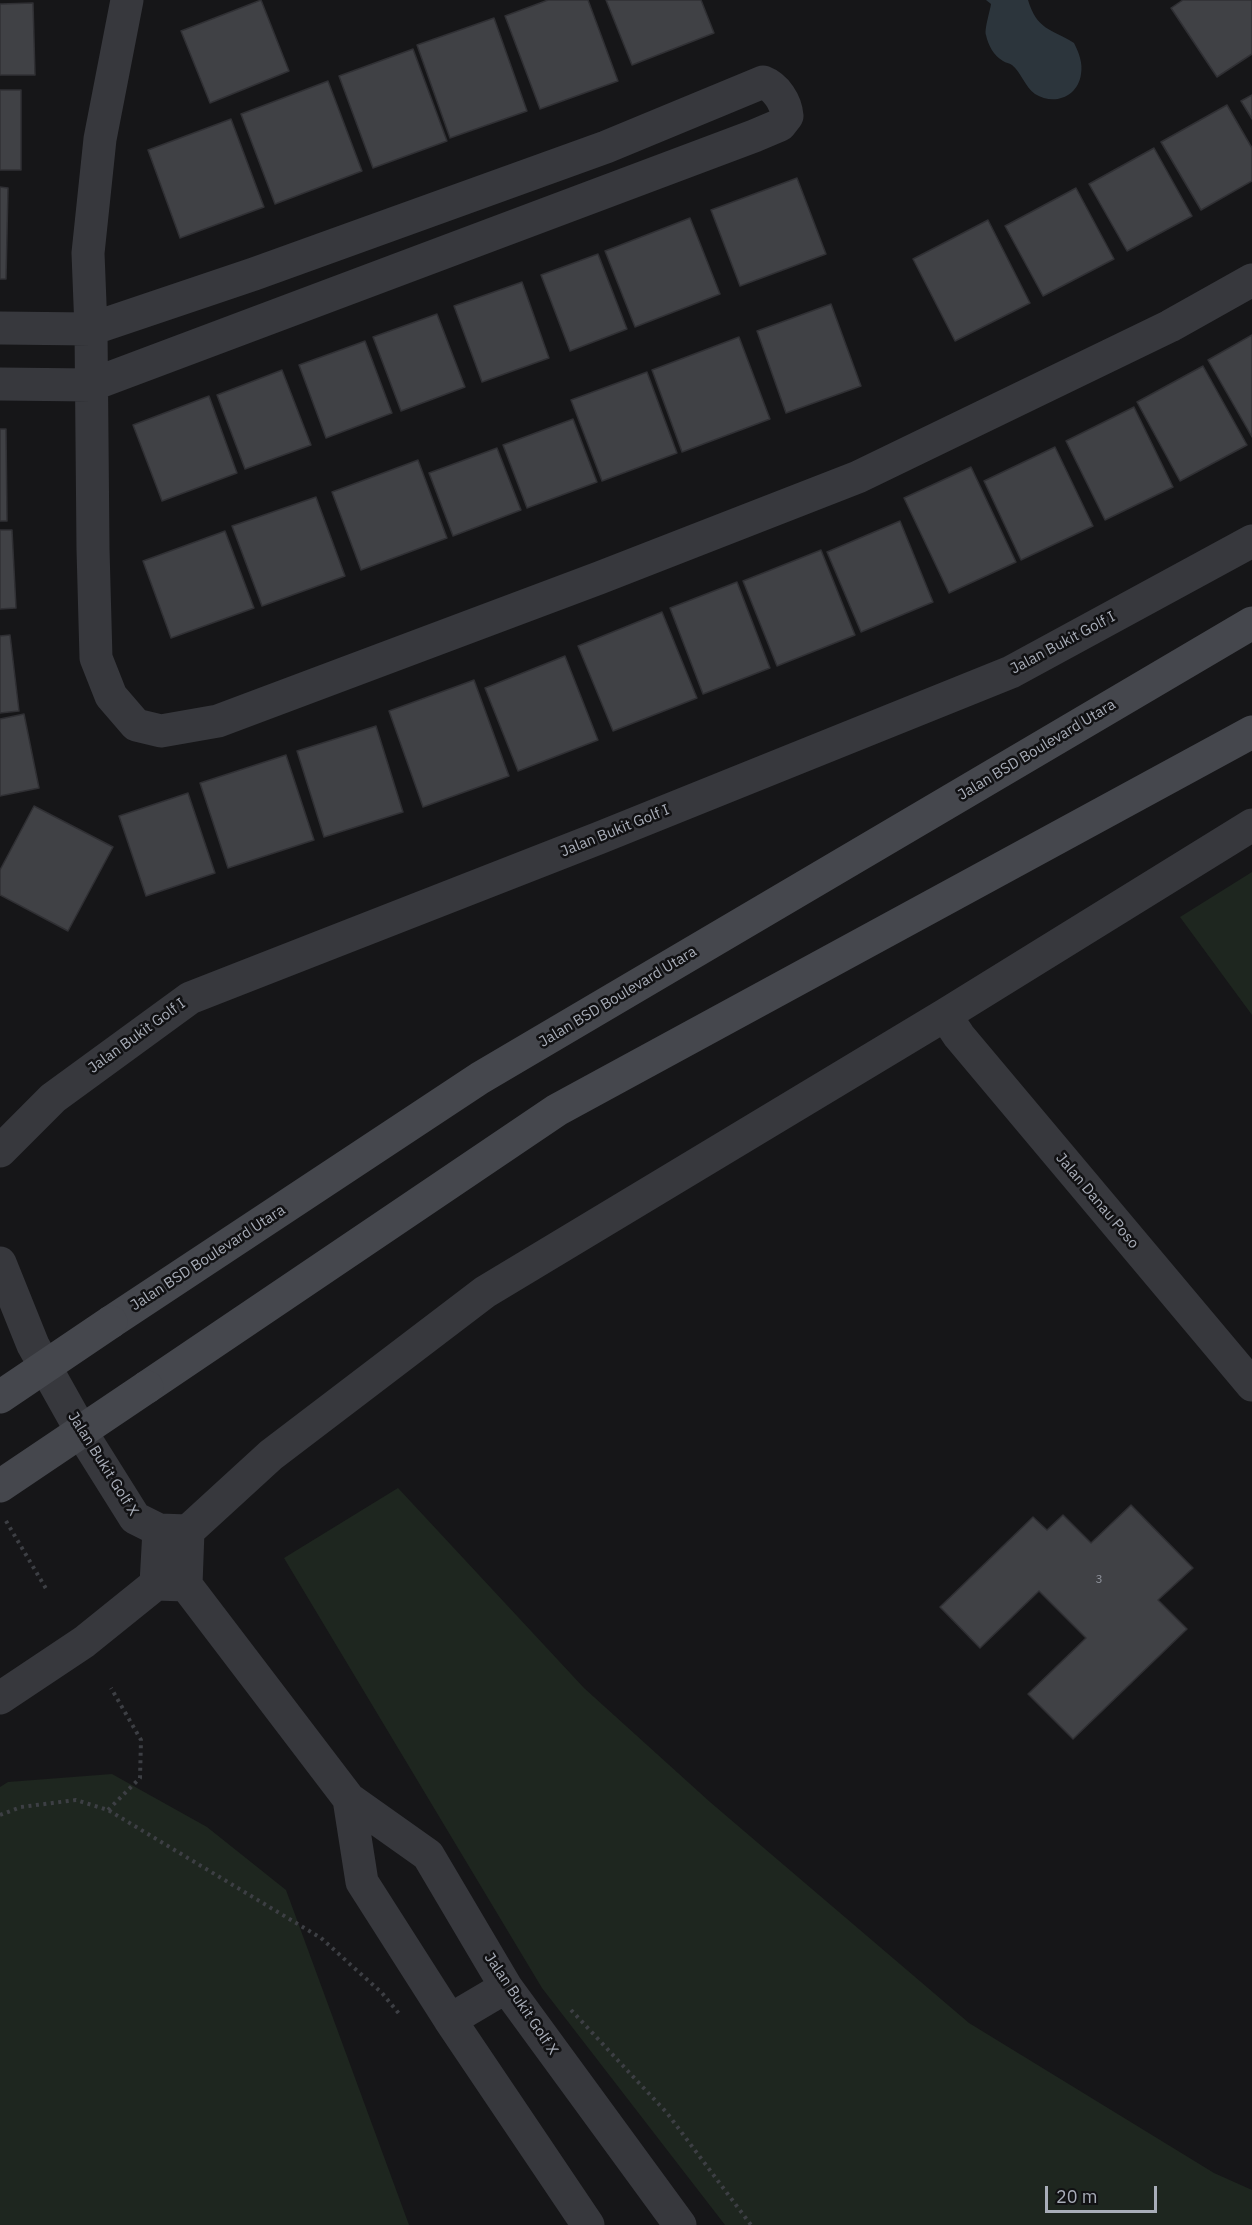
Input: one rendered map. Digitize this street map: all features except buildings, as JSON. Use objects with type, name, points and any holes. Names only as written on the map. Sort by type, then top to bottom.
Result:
[{"type":"main road","name":"Jalan BSD Boulevard Utara","points":[[0,1397],[480,1078],[1252,623]]},
{"type":"main road","points":[[0,1486],[557,1110],[1252,732]]},
{"type":"street","points":[[127,0],[100,140],[88,253],[96,658],[111,696],[136,725],[161,731],[218,721],[858,477],[1170,326],[1252,280]]},
{"type":"street","points":[[0,328],[91,329],[265,270],[606,147],[763,82],[771,85],[786,106],[786,116],[780,125],[91,385],[0,384]]},
{"type":"street","points":[[489,189],[507,229]]},
{"type":"street","name":"Jalan Bukit Golf I","points":[[0,1151],[53,1098],[190,998],[598,838],[1011,672],[1252,541]]},
{"type":"street","points":[[0,1698],[171,1584],[173,1530],[485,1292],[945,1015],[1252,825]]},
{"type":"street","name":"Jalan Danau Poso","points":[[945,1015],[959,1036],[1252,1385]]},
{"type":"street","name":"Jalan Bukit Golf X","points":[[0,1263],[33,1345],[88,1443],[135,1518],[173,1530]]},
{"type":"street","name":"Jalan Bukit Golf X","points":[[171,1584],[349,1799],[428,1855],[506,1987],[680,2225]]},
{"type":"street","name":"Jalan Bukit Golf X","points":[[349,1799],[362,1882],[450,2020],[588,2225]]},
{"type":"street","points":[[450,2020],[506,1987]]},
{"type":"path","points":[[6,1520],[48,1592]]},
{"type":"path","points":[[108,1810],[140,1778],[141,1740],[111,1688]]},
{"type":"path","points":[[0,1815],[21,1807],[76,1800],[108,1810],[321,1938],[382,1993],[405,2020]]},
{"type":"path","points":[[570,2010],[667,2113],[751,2225]]},
{"type":"shaded area","points":[[986,0],[1028,0],[1040,23],[1074,43],[1080,58],[1081,70],[1079,82],[1070,94],[1057,99],[1042,98],[1028,88],[1012,65],[997,56],[986,35],[991,4]]},
{"type":"shaded area","points":[[1252,872],[1252,1015],[1180,917]]},
{"type":"shaded area","points":[[398,1488],[584,1688],[710,1802],[969,2023],[1214,2173],[1252,2190],[1252,2225],[725,2225],[542,1988],[284,1558]]},
{"type":"shaded area","points":[[112,1774],[207,1827],[286,1890],[409,2225],[0,2225],[0,1787],[8,1782]]}]
